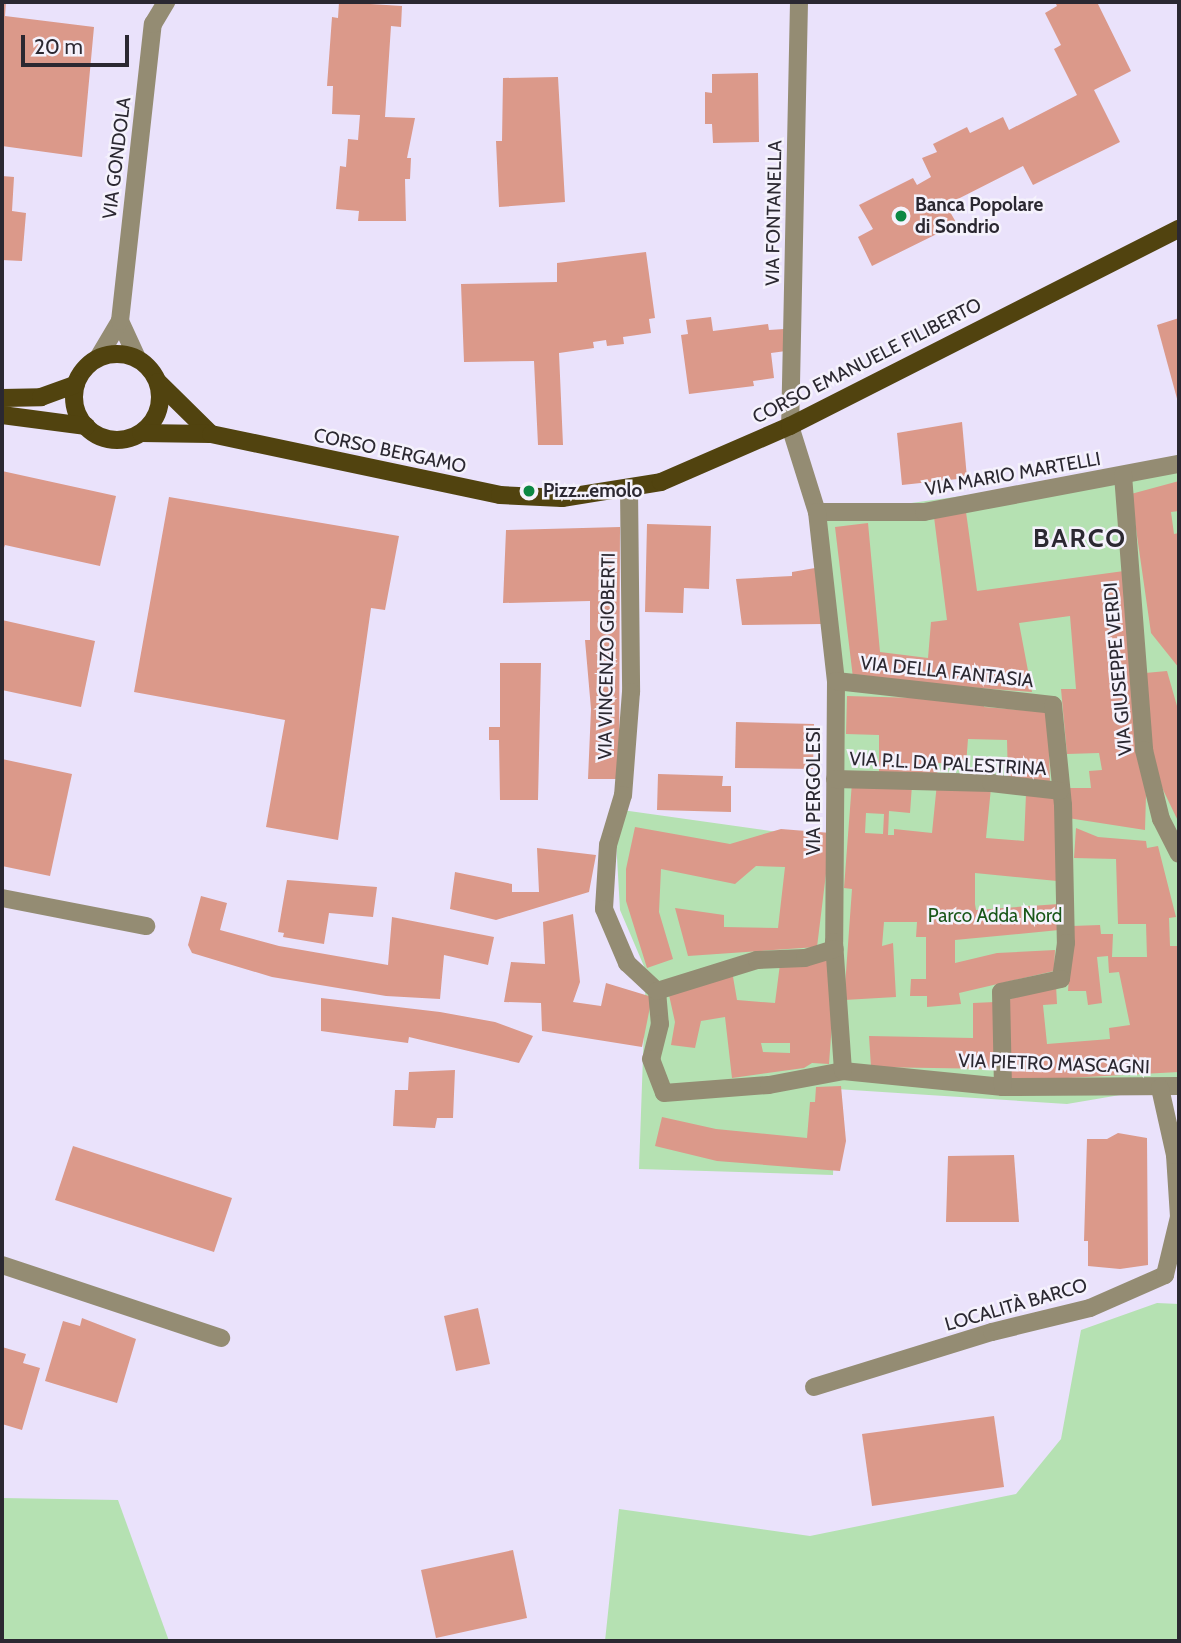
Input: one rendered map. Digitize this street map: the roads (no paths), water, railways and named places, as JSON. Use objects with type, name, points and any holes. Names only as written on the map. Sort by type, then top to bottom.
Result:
[{"type":"main road","name":"CORSO EMANUELE FILIBERTO","points":[[562,498],[661,482],[790,426],[1179,229]]},
{"type":"main road","points":[[2,398],[41,397],[76,384],[98,358],[111,354],[137,358],[211,434]]},
{"type":"main road","points":[[2,415],[86,426],[112,440],[141,433],[158,411],[158,382]]},
{"type":"main road","points":[[76,384],[74,399],[86,426]]},
{"type":"main road","name":"CORSO BERGAMO","points":[[141,433],[211,434],[500,495],[562,498]]},
{"type":"street","name":"VIA GONDOLA","points":[[98,358],[120,321],[153,24],[166,2]]},
{"type":"street","name":"VIA FONTANELLA","points":[[790,426],[799,2]]},
{"type":"street","points":[[120,321],[137,358]]},
{"type":"street","points":[[790,426],[817,512]]},
{"type":"street","name":"VIA MARIO MARTELLI","points":[[817,512],[925,512],[1179,464]]},
{"type":"street","name":"VIA GIUSEPPE VERDI","points":[[1123,475],[1144,750],[1161,819],[1179,854]]},
{"type":"street","name":"VIA VINCENZO GIOBERTI","points":[[629,488],[631,692],[624,795],[608,845],[604,909],[627,963],[657,991]]},
{"type":"street","name":"VIA PERGOLESI","points":[[817,512],[835,681],[835,949],[843,1070]]},
{"type":"street","name":"VIA DELLA FANTASIA","points":[[835,681],[1053,705],[1060,791]]},
{"type":"street","name":"VIA P.L. DA PALESTRINA","points":[[835,779],[978,782],[1060,791]]},
{"type":"street","points":[[1003,1087],[1002,992],[1061,979],[1066,943],[1060,791]]},
{"type":"street","points":[[2,898],[146,926]]},
{"type":"street","points":[[657,991],[757,960],[805,958],[835,949]]},
{"type":"street","name":"VIA PIETRO MASCAGNI","points":[[657,991],[660,1024],[651,1059],[664,1093],[769,1085],[843,1070],[1003,1087],[1179,1086]]},
{"type":"street","name":"LOCALITÀ BARCO","points":[[814,1387],[992,1332],[1090,1308],[1164,1275],[1179,1217],[1175,1155],[1160,1088]]},
{"type":"street","points":[[2,1265],[221,1338]]},
{"type":"place","name":"Banca Popolare di Sondrio","points":[[901,216]]},
{"type":"place","name":"Pizz...emolo","points":[[529,491]]},
{"type":"district","name":"BARCO","points":[[1080,539]]},
{"type":"park label","name":"Parco Adda Nord","points":[[995,916]]}]
